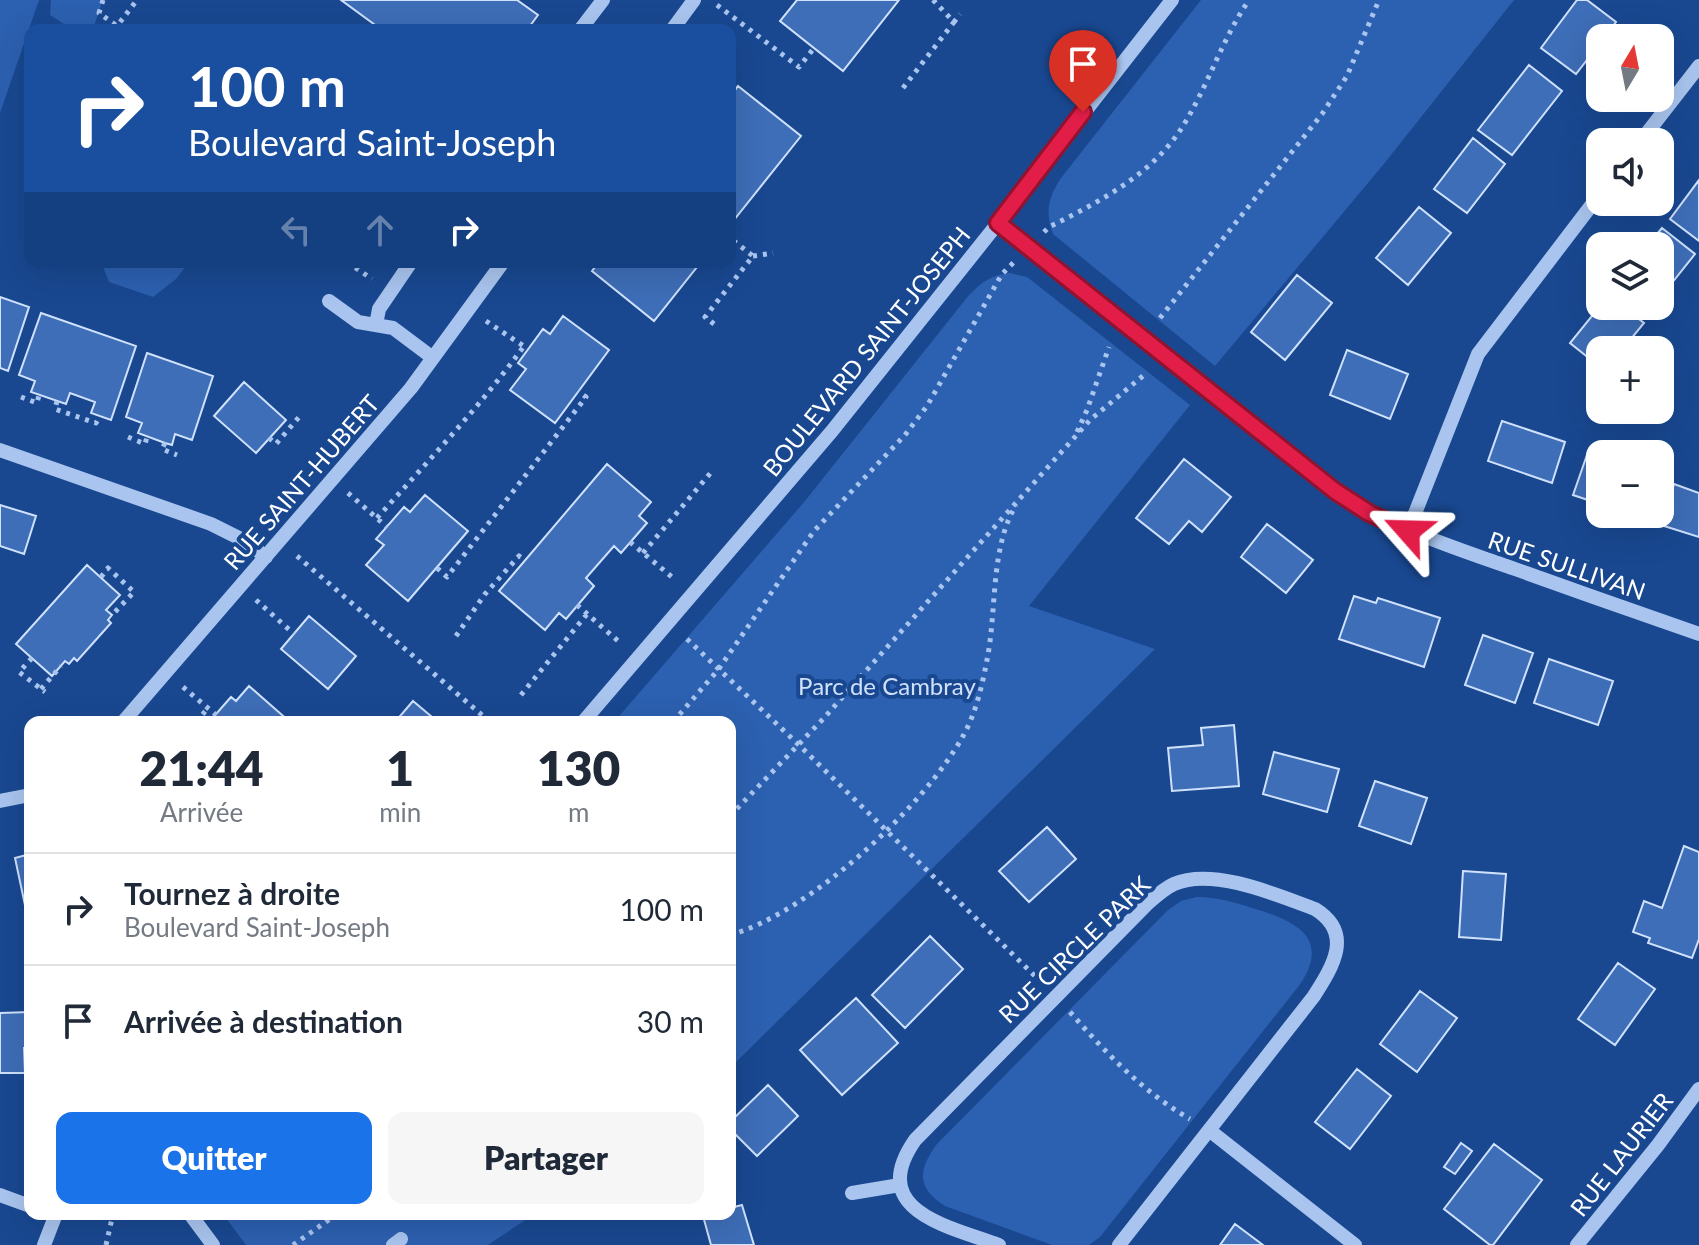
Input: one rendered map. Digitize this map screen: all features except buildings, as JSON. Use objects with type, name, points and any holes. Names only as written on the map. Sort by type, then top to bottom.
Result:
[{"type":"street","points":[[585,24],[603,0]]},
{"type":"street","points":[[676,24],[694,0]]},
{"type":"street","name":"BOULEVARD SAINT-JOSEPH","points":[[588,716],[832,431],[1172,0]]},
{"type":"street","points":[[1651,128],[1699,66]]},
{"type":"street","points":[[1408,531],[1478,354],[1586,212]]},
{"type":"street","name":"RUE SULLIVAN","points":[[998,223],[1335,491],[1369,513],[1408,531],[1699,634]]},
{"type":"street","points":[[376,325],[379,309],[407,268]]},
{"type":"street","name":"RUE SAINT-HUBERT","points":[[128,716],[333,481],[433,358],[499,268]]},
{"type":"street","points":[[329,301],[358,322],[393,328],[433,358]]},
{"type":"street","points":[[0,450],[211,524],[245,541],[266,557]]},
{"type":"street","points":[[0,801],[24,796]]},
{"type":"street","name":"RUE CIRCLE PARK","points":[[900,1185],[902,1163],[915,1140],[1148,903],[1173,884],[1202,878],[1231,882],[1325,915],[1337,935],[1337,948],[1326,978],[1119,1245]]},
{"type":"street","name":"RUE LAURIER","points":[[1579,1245],[1699,1089]]},
{"type":"street","points":[[1209,1130],[1355,1245]]},
{"type":"street","points":[[852,1193],[900,1185],[902,1195],[921,1214],[999,1245]]},
{"type":"street","points":[[0,1195],[24,1204]]},
{"type":"street","points":[[44,1245],[52,1220]]},
{"type":"street","points":[[194,1220],[213,1245]]},
{"type":"path","points":[[103,0],[99,13],[111,24]]},
{"type":"path","points":[[119,24],[137,0]]},
{"type":"path","points":[[711,0],[799,67],[814,48]]},
{"type":"path","points":[[933,0],[954,22]]},
{"type":"path","points":[[1049,227],[1109,196],[1161,154],[1194,106],[1232,25],[1249,0]]},
{"type":"path","points":[[1160,318],[1278,172],[1339,89],[1359,54],[1379,0]]},
{"type":"path","points":[[903,88],[960,14]]},
{"type":"path","points":[[736,243],[753,256]]},
{"type":"path","points":[[714,324],[705,317],[753,256],[773,253]]},
{"type":"path","points":[[355,268],[371,279],[378,271]]},
{"type":"path","points":[[678,716],[718,670],[814,531],[905,435],[927,406],[1002,274]]},
{"type":"path","points":[[377,518],[470,416],[524,346]]},
{"type":"path","points":[[1073,438],[1087,410],[1109,347]]},
{"type":"path","points":[[736,810],[799,745],[1073,438],[1144,375]]},
{"type":"path","points":[[437,568],[447,577],[483,533],[586,397],[578,391]]},
{"type":"path","points":[[21,397],[37,403],[39,395]]},
{"type":"path","points":[[57,401],[55,409],[96,423],[100,416]]},
{"type":"path","points":[[269,438],[276,444],[299,417]]},
{"type":"path","points":[[128,437],[145,444],[147,437]]},
{"type":"path","points":[[165,443],[162,449],[177,455]]},
{"type":"path","points":[[643,553],[713,470]]},
{"type":"path","points":[[333,481],[387,527]]},
{"type":"path","points":[[736,933],[776,916],[808,897],[846,867],[938,774],[965,732],[977,702],[988,658],[1004,531],[1025,491]]},
{"type":"path","points":[[630,542],[672,577]]},
{"type":"path","points":[[297,556],[483,716]]},
{"type":"path","points":[[456,636],[485,594],[519,556],[525,561]]},
{"type":"path","points":[[101,577],[108,568],[134,592],[112,615]]},
{"type":"path","points":[[240,586],[294,634]]},
{"type":"path","points":[[577,605],[618,641]]},
{"type":"path","points":[[521,695],[587,614]]},
{"type":"path","points":[[687,639],[1042,983]]},
{"type":"path","points":[[32,658],[19,672],[43,691],[61,666]]},
{"type":"path","points":[[165,672],[216,715]]},
{"type":"path","points":[[201,716],[208,708]]},
{"type":"path","points":[[1056,996],[1134,1079],[1169,1107],[1209,1130]]},
{"type":"path","points":[[106,1245],[111,1220]]},
{"type":"path","points":[[293,1245],[328,1220]]},
{"type":"green space","points":[[0,0],[39,0],[31,24],[24,24],[24,43],[0,113]]},
{"type":"green space","points":[[51,0],[103,0],[95,24],[66,24],[50,15]]},
{"type":"green space","points":[[1201,0],[1514,0],[1383,165],[1215,366],[1053,234],[1049,219],[1053,192],[1061,178]]},
{"type":"green space","points":[[103,268],[184,268],[153,297],[109,282]]},
{"type":"green space","name":"Parc de Cambray","points":[[1010,273],[1027,277],[1190,405],[1029,606],[1155,649],[736,1062],[736,716],[619,716],[805,501],[969,295],[997,275]]},
{"type":"green space","points":[[1197,897],[1238,904],[1294,925],[1310,943],[1312,955],[1308,970],[1298,987],[1100,1237],[1089,1245],[1052,1245],[945,1206],[936,1199],[923,1178],[926,1162],[937,1144],[1168,910],[1181,901]]},
{"type":"green space","points":[[227,1220],[525,1220],[488,1245],[246,1245]]},
{"type":"route","points":[[1083,112],[998,223],[1335,491],[1369,513],[1408,531]]}]
